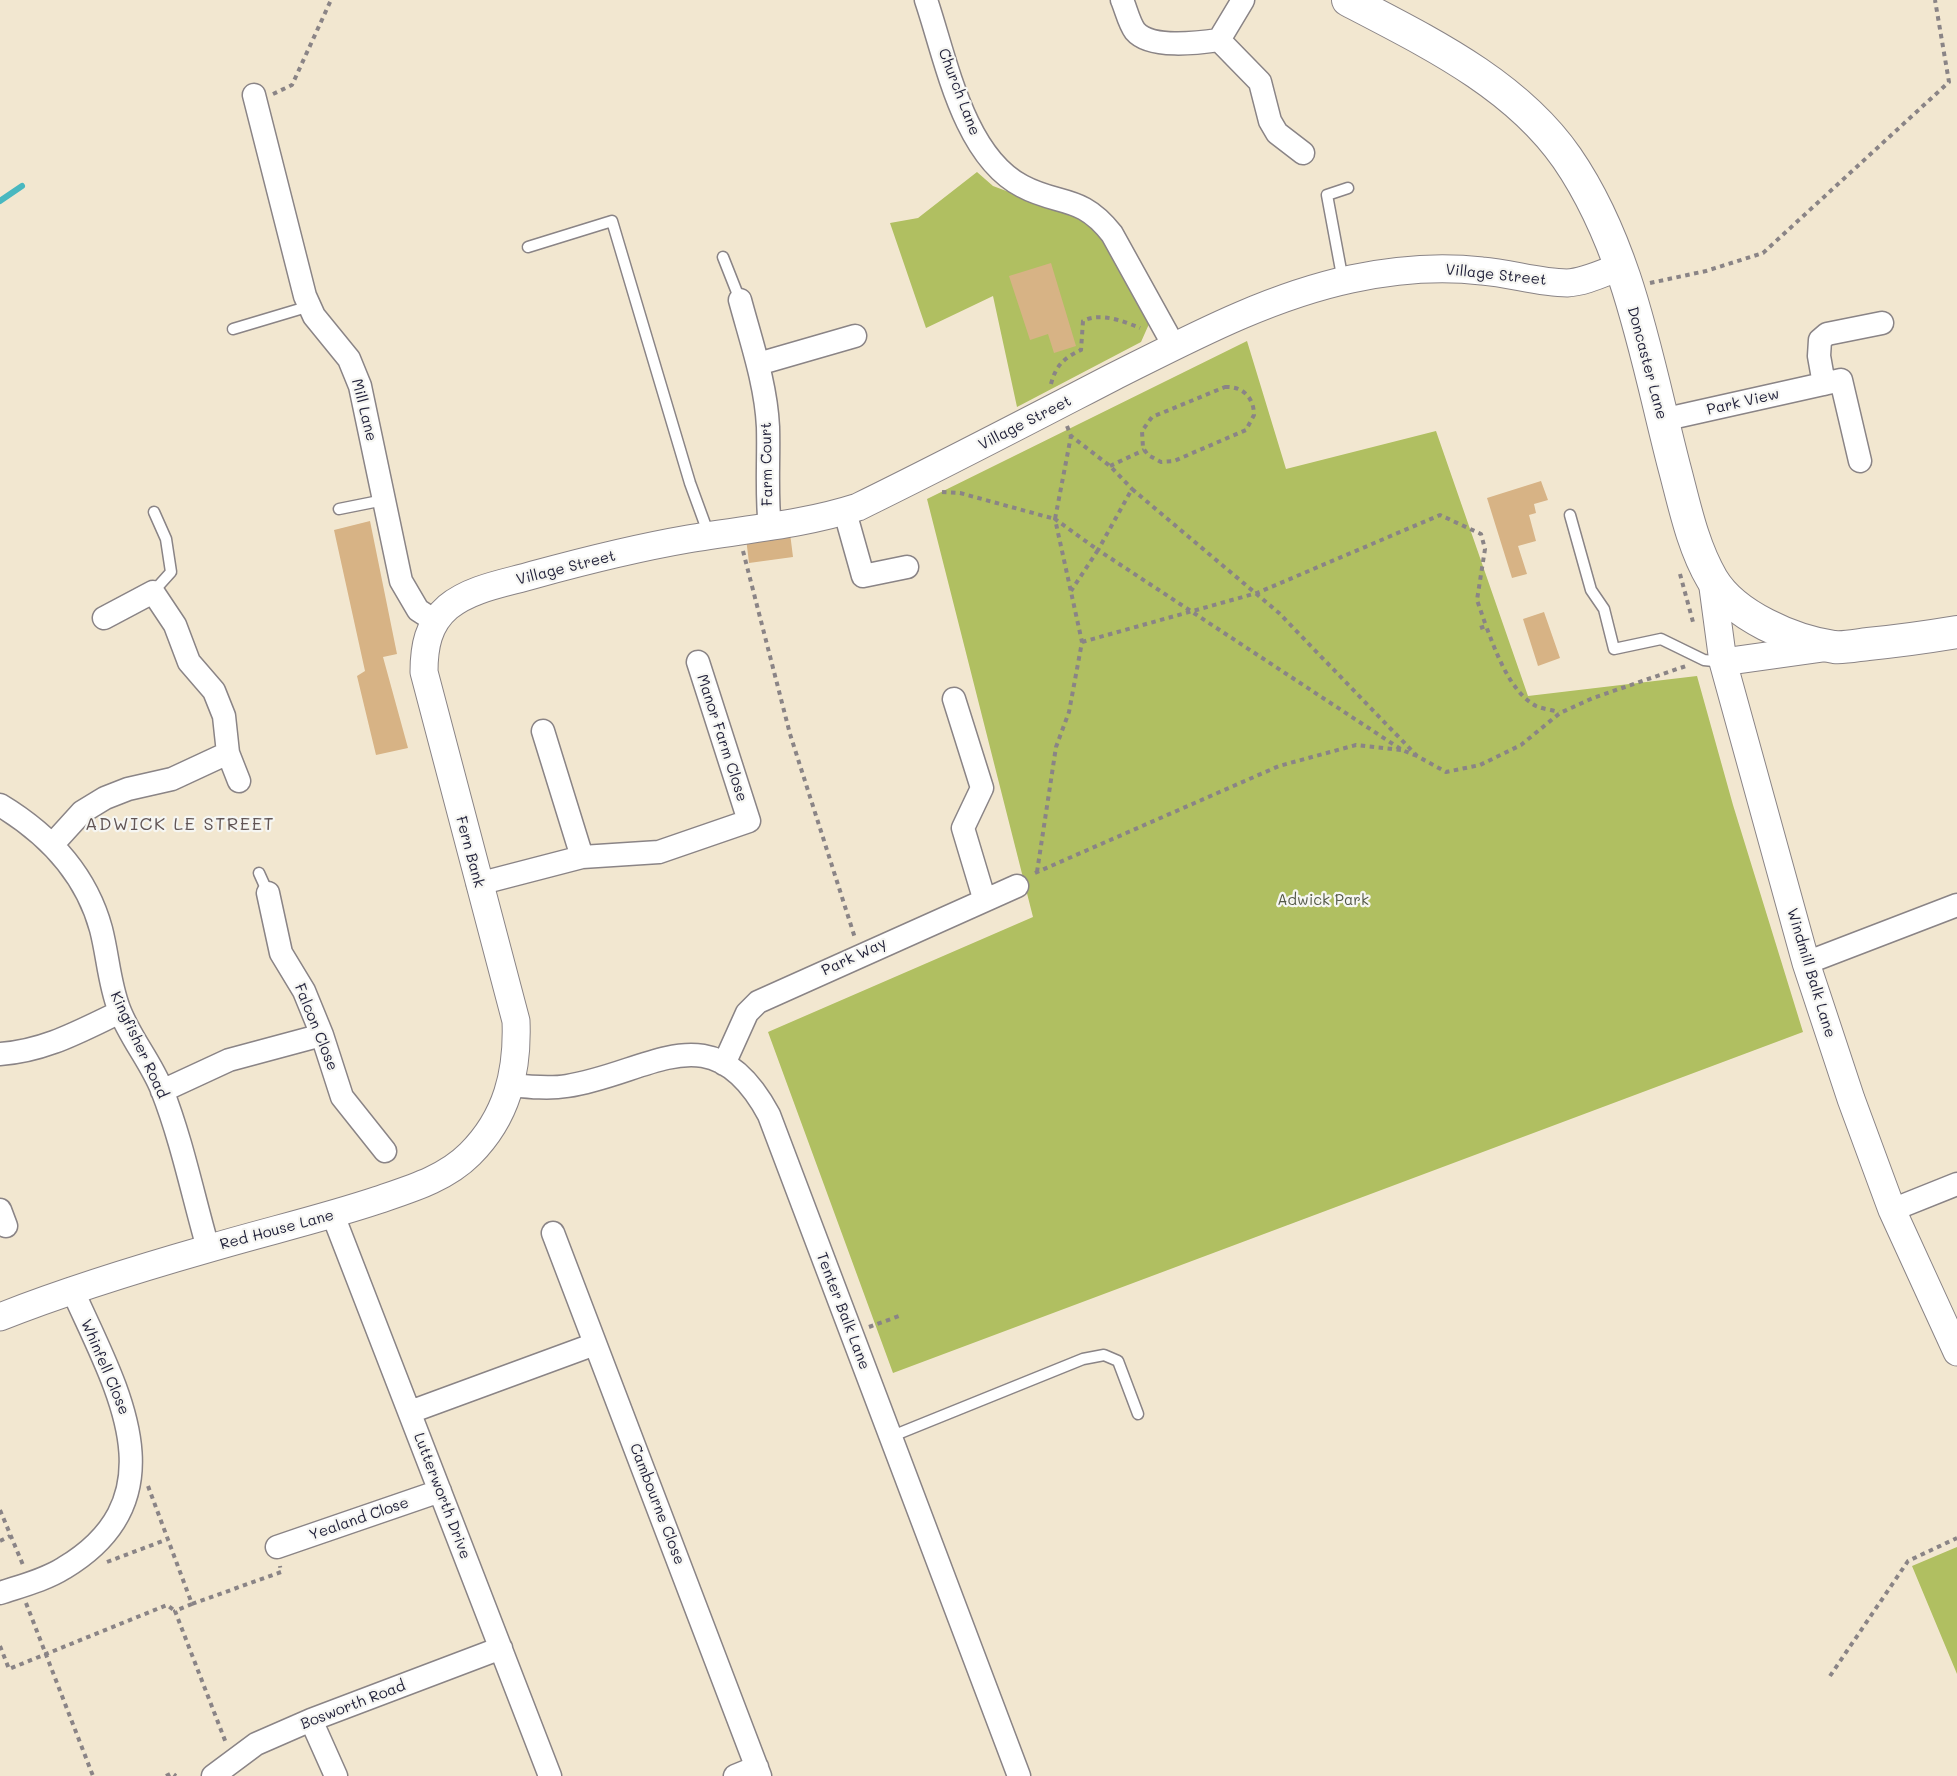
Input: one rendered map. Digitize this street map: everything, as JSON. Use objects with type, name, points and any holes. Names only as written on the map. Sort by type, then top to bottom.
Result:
[{"type":"main road","name":"Doncaster Lane","points":[[1347,0],[1492,82],[1529,115],[1566,157],[1593,202],[1623,277],[1642,336],[1691,530],[1712,580],[1744,612],[1788,637],[1836,647],[1957,632]]},
{"type":"street","name":"Church Lane","points":[[926,0],[962,108],[981,149],[994,165],[1024,187],[1087,208],[1100,219],[1112,234],[1174,346]]},
{"type":"street","points":[[1122,0],[1134,30],[1142,37],[1171,43],[1219,40],[1260,82],[1270,121],[1277,134],[1303,153]]},
{"type":"street","points":[[1219,40],[1244,0]]},
{"type":"street","name":"Mill Lane","points":[[255,99],[310,306],[314,316],[349,359],[360,386],[401,581],[414,605],[435,621]]},
{"type":"street","name":"Village Street","points":[[435,621],[455,601],[499,585],[641,549],[770,528],[845,512],[917,478],[1174,346],[1259,308],[1343,281],[1405,271],[1448,269],[1483,271],[1568,283],[1588,279],[1623,277]]},
{"type":"street","name":"Farm Court","points":[[740,300],[758,364],[768,426],[766,495],[770,528]]},
{"type":"street","points":[[1860,461],[1841,380],[1824,384],[1819,356],[1820,340],[1827,334],[1882,323]]},
{"type":"street","points":[[758,364],[855,336]]},
{"type":"street","name":"Park View","points":[[1662,420],[1824,384]]},
{"type":"street","points":[[845,512],[863,576],[907,567]]},
{"type":"street","name":"Windmill Balk Lane","points":[[1712,580],[1713,661],[1806,963],[1851,1099],[1892,1210],[1957,1352]]},
{"type":"street","points":[[104,618],[153,592],[175,625],[189,662],[214,691],[224,716],[228,753],[238,781]]},
{"type":"street","name":"Fern Bank","points":[[435,621],[424,651],[424,672],[478,884],[516,1021],[517,1056],[512,1085]]},
{"type":"street","points":[[1713,661],[1836,647]]},
{"type":"street","name":"Manor Farm Close","points":[[478,884],[582,857],[659,852],[748,820],[698,662]]},
{"type":"street","points":[[954,699],[982,788],[963,828],[984,898]]},
{"type":"street","points":[[543,731],[582,857]]},
{"type":"street","points":[[52,845],[82,812],[105,798],[128,789],[172,779],[228,753]]},
{"type":"street","name":"Kingfisher Road","points":[[0,805],[30,823],[52,845],[77,874],[92,903],[101,930],[109,981],[120,1012],[162,1091],[208,1248]]},
{"type":"street","name":"Falcon Close","points":[[263,883],[281,953],[304,990],[322,1035],[342,1097],[385,1150]]},
{"type":"street","name":"Park Way","points":[[724,1064],[747,1013],[758,1002],[984,898],[1017,886]]},
{"type":"street","points":[[1806,963],[1957,905]]},
{"type":"street","points":[[0,1054],[23,1053],[49,1046],[120,1012]]},
{"type":"street","points":[[162,1091],[229,1060],[322,1035]]},
{"type":"street","name":"Tenter Balk Lane","points":[[512,1085],[566,1086],[659,1058],[682,1054],[701,1056],[724,1064],[739,1074],[755,1090],[769,1115],[1019,1776]]},
{"type":"street","name":"Red House Lane","points":[[0,1317],[72,1289],[208,1248],[333,1215],[418,1186],[445,1173],[469,1155],[487,1135],[499,1116],[512,1085]]},
{"type":"street","points":[[1892,1210],[1957,1185]]},
{"type":"street","name":"Lutterworth Drive","points":[[333,1215],[550,1776]]},
{"type":"street","name":"Cambourne Close","points":[[553,1233],[759,1772]]},
{"type":"street","name":"Whinfell Close","points":[[10,1590],[62,1570],[89,1552],[112,1526],[127,1494],[133,1456],[128,1421],[116,1388],[72,1289]]},
{"type":"street","points":[[410,1412],[595,1344]]},
{"type":"street","name":"Yealand Close","points":[[277,1547],[440,1491]]},
{"type":"street","name":"Bosworth Road","points":[[213,1776],[256,1744],[311,1720],[501,1648]]},
{"type":"street","points":[[311,1720],[336,1776]]},
{"type":"street","points":[[735,1776],[759,1772]]},
{"type":"lane","points":[[1343,281],[1327,195],[1348,188]]},
{"type":"lane","points":[[528,247],[612,221],[690,483],[710,536]]},
{"type":"lane","points":[[723,257],[740,300]]},
{"type":"lane","points":[[233,329],[310,306]]},
{"type":"lane","points":[[339,509],[384,500]]},
{"type":"lane","points":[[153,592],[171,572],[166,539],[154,512]]},
{"type":"lane","points":[[1570,515],[1591,590],[1604,609],[1614,650],[1661,639],[1713,661]]},
{"type":"lane","points":[[890,1437],[1083,1359],[1104,1355],[1118,1361],[1138,1414]]},
{"type":"path","points":[[255,99],[292,85],[331,0]]},
{"type":"path","points":[[1623,277],[1706,271],[1763,253],[1949,82],[1935,0]]},
{"type":"path","points":[[1174,346],[1146,330],[1119,320],[1090,317],[1083,321],[1081,350],[1067,357],[1055,368],[1050,390],[1071,436],[1110,466],[1132,489],[1279,613],[1417,756]]},
{"type":"path","points":[[1225,387],[1240,389],[1251,398],[1254,415],[1246,430],[1170,462],[1155,460],[1144,450],[1142,431],[1152,417],[1225,387]]},
{"type":"path","points":[[1036,872],[1056,747],[1069,712],[1082,642],[1055,519],[1071,436]]},
{"type":"path","points":[[1110,466],[1144,450]]},
{"type":"path","points":[[917,478],[921,491],[960,493],[1055,519],[1098,550],[1401,750],[1446,772],[1480,765],[1521,745],[1560,713],[1593,698],[1713,661]]},
{"type":"path","points":[[1071,591],[1098,550],[1132,489]]},
{"type":"path","points":[[1082,642],[1257,593],[1440,515],[1480,534],[1485,549],[1477,600],[1500,663],[1515,686],[1535,706],[1560,713]]},
{"type":"path","points":[[738,533],[790,734],[860,955]]},
{"type":"path","points":[[1480,628],[1486,626]]},
{"type":"path","points":[[1017,886],[1036,872],[1116,840],[1279,766],[1356,745],[1401,750]]},
{"type":"path","points":[[851,1334],[899,1316]]},
{"type":"path","points":[[133,1456],[150,1490],[192,1604]]},
{"type":"path","points":[[0,1510],[23,1565],[10,1590],[46,1654],[93,1776]]},
{"type":"path","points":[[0,1541],[10,1536]]},
{"type":"path","points":[[1830,1676],[1908,1562],[1957,1538]]},
{"type":"path","points":[[98,1565],[168,1539]]},
{"type":"path","points":[[175,1611],[281,1572],[277,1547]]},
{"type":"path","points":[[0,1646],[9,1669],[167,1605],[175,1611],[233,1760]]},
{"type":"path","points":[[166,1776],[172,1773],[176,1776]]},
{"type":"green space","points":[[977,172],[993,186],[1097,225],[1143,307],[1149,324],[1141,342],[1017,407],[993,296],[926,328],[890,223],[918,218]]},
{"type":"green space","name":"Adwick Park","points":[[1247,341],[1286,469],[1436,431],[1528,696],[1697,676],[1733,805],[1803,1032],[893,1373],[768,1032],[1033,917],[927,499]]},
{"type":"green space","points":[[1957,1547],[1957,1674],[1912,1566]]},
{"type":"building","points":[[1051,263],[1076,346],[1054,353],[1048,334],[1030,340],[1009,276]]},
{"type":"building","points":[[1541,481],[1548,500],[1534,504],[1536,513],[1529,515],[1536,541],[1518,546],[1527,574],[1512,578],[1487,498]]},
{"type":"building","points":[[370,521],[397,654],[383,657],[408,748],[376,755],[357,676],[365,671],[334,530]]},
{"type":"building","points":[[790,533],[793,557],[749,563],[746,538]]},
{"type":"building","points":[[1544,612],[1560,658],[1538,666],[1523,619]]},
{"type":"waterway","points":[[0,201],[22,186]]},
{"type":"district","name":"ADWICK LE STREET","points":[[180,824]]}]
